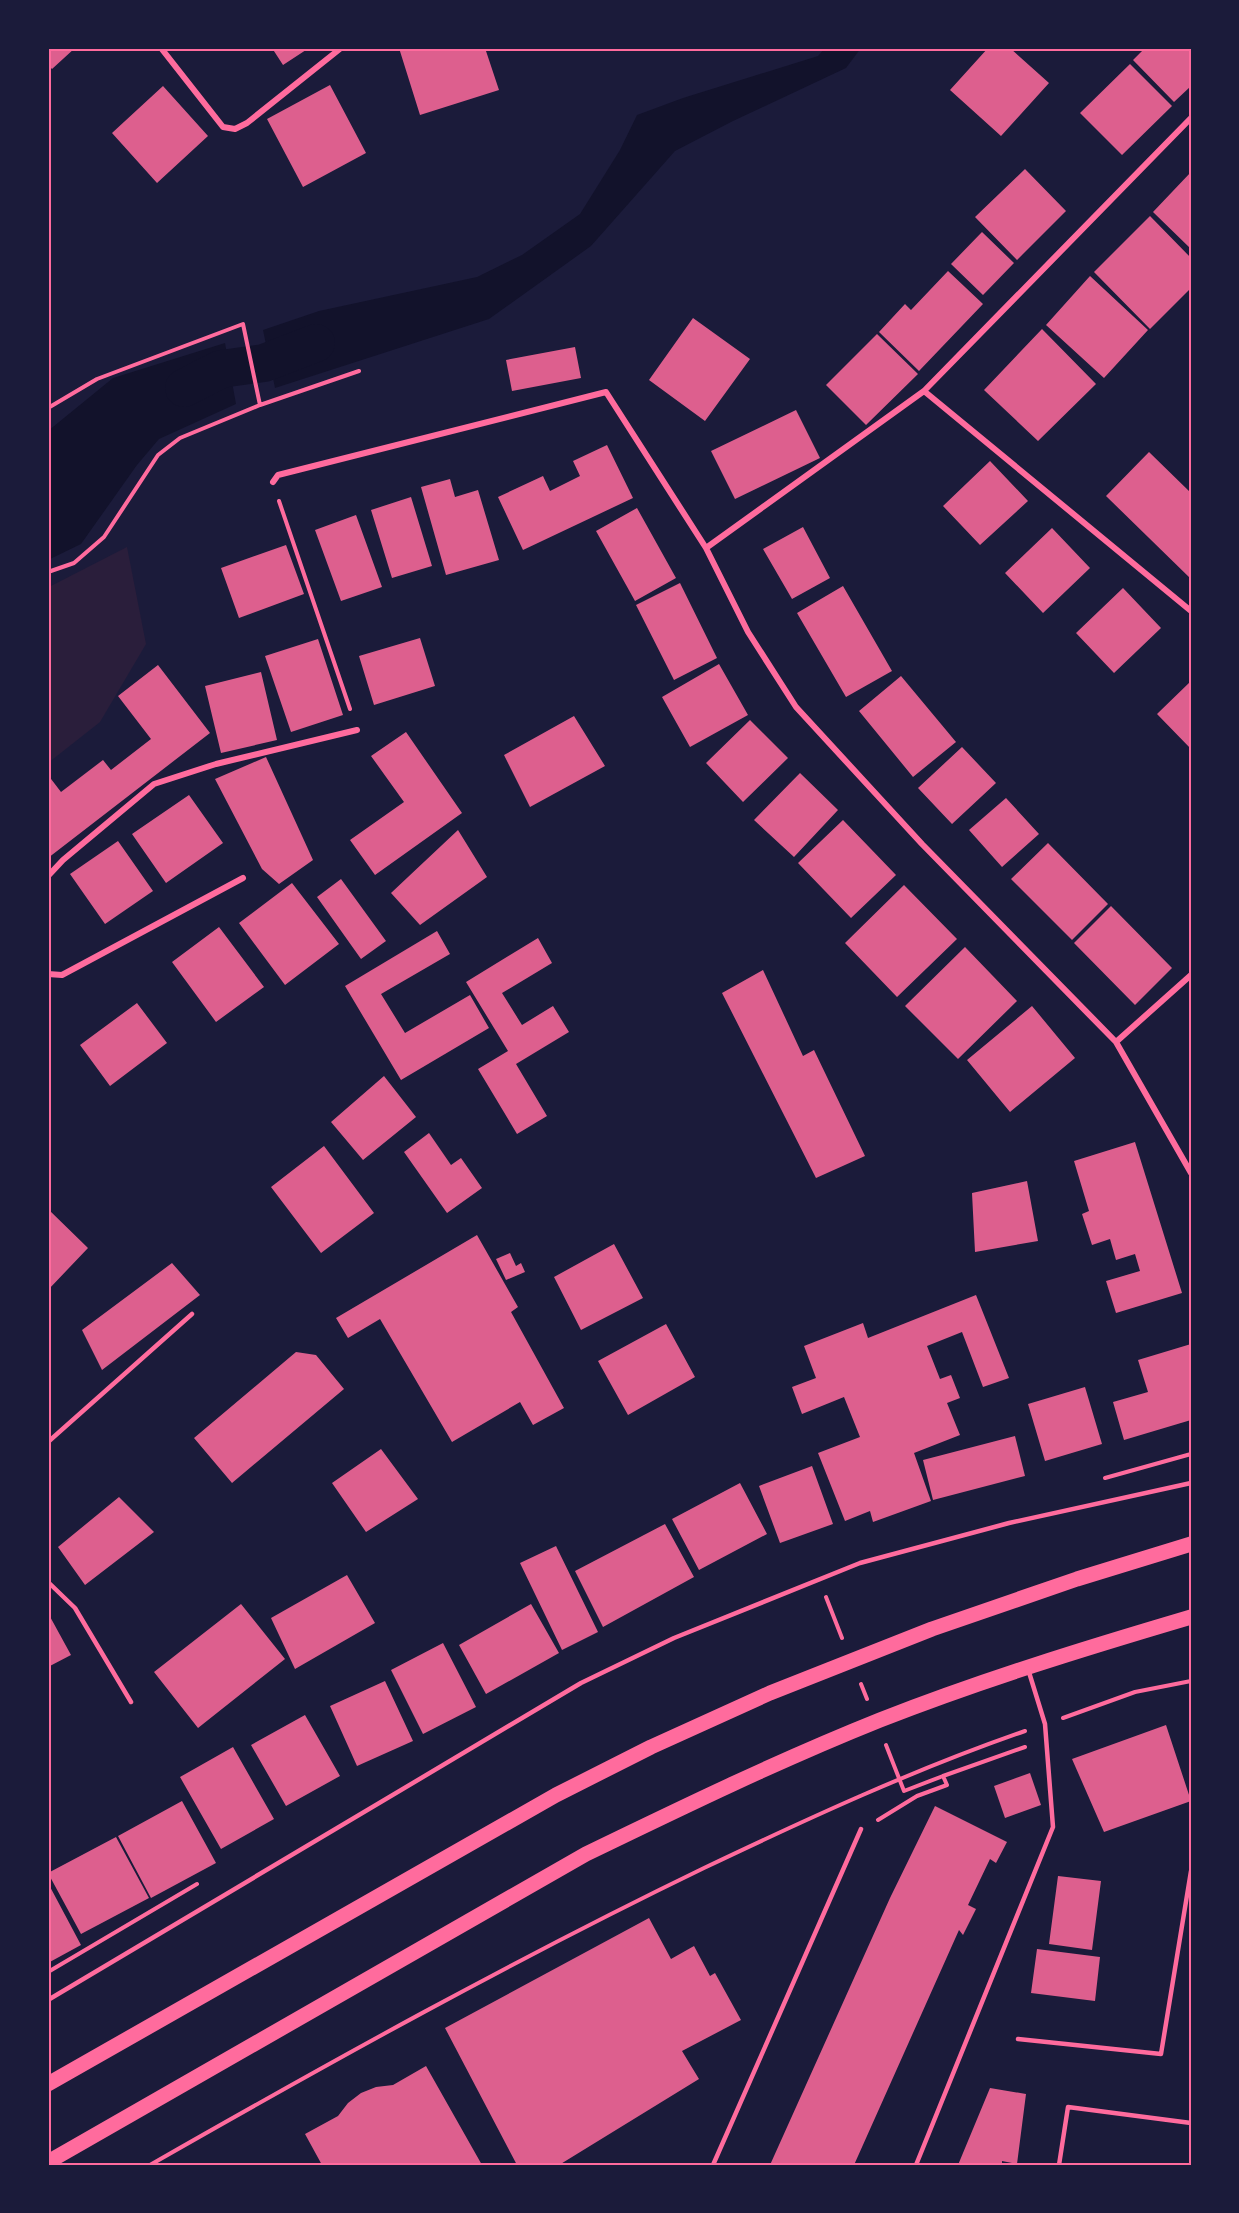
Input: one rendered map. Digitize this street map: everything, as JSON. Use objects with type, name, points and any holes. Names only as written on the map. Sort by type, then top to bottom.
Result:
[{"type":"main road","points":[[48,2084],[546,1801],[651,1747],[770,1693],[932,1629],[1031,1594],[1191,1544]]},
{"type":"main road","points":[[48,2162],[586,1854],[788,1759],[881,1720],[1027,1666],[1191,1617]]},
{"type":"street","points":[[161,48],[223,127],[235,129],[247,123],[341,48]]},
{"type":"street","points":[[706,548],[924,391],[1191,118]]},
{"type":"street","points":[[924,391],[1191,611]]},
{"type":"street","points":[[273,482],[278,475],[606,392],[706,548],[748,632],[796,707],[922,844],[1116,1042],[1191,1173]]},
{"type":"street","points":[[48,876],[63,860],[154,784],[216,764],[357,730]]},
{"type":"street","points":[[48,974],[62,975],[243,878]]},
{"type":"street","points":[[1116,1042],[1191,975]]},
{"type":"lane","points":[[48,1442],[192,1314]]},
{"type":"lane","points":[[48,2000],[581,1683],[674,1638],[860,1563],[1009,1523],[1191,1483]]},
{"type":"lane","points":[[48,1582],[75,1608],[131,1702]]},
{"type":"lane","points":[[916,2165],[1053,1827],[1045,1724],[1027,1666]]},
{"type":"lane","points":[[713,2165],[861,1829]]},
{"type":"lane","points":[[1018,2039],[1161,2054],[1191,1871]]},
{"type":"lane","points":[[1059,2165],[1068,2107],[1191,2123]]},
{"type":"path","points":[[48,408],[97,379],[243,324],[260,405]]},
{"type":"path","points":[[48,572],[74,563],[104,537],[158,455],[180,438],[260,405],[359,371]]},
{"type":"path","points":[[273,482],[357,730]]},
{"type":"path","points":[[150,2165],[382,2035],[617,1910],[796,1824],[971,1750],[1135,1692],[1191,1681]]},
{"type":"path","points":[[901,1783],[904,1791],[1046,1739]]},
{"type":"path","points":[[861,1829],[917,1796],[946,1785],[943,1776]]},
{"type":"shaded area","points":[[825,48],[861,48],[846,68],[675,151],[591,246],[489,319],[275,388],[263,330],[319,311],[477,277],[522,255],[580,214],[620,150],[637,115],[683,98],[818,56]]},
{"type":"shaded area","points":[[225,343],[236,404],[159,439],[137,465],[81,544],[48,560],[48,431],[113,378]]},
{"type":"shaded area","points":[[127,547],[146,644],[100,722],[48,763],[49,587]]},
{"type":"building","points":[[48,48],[75,48],[52,69],[48,65]]},
{"type":"building","points":[[272,48],[309,48],[283,65]]},
{"type":"building","points":[[399,48],[485,48],[499,90],[420,115]]},
{"type":"building","points":[[988,48],[1010,48],[1049,83],[1001,136],[950,90]]},
{"type":"building","points":[[1145,48],[1191,48],[1191,86],[1174,102],[1133,60]]},
{"type":"building","points":[[1130,64],[1172,106],[1122,155],[1080,113]]},
{"type":"building","points":[[330,85],[366,153],[303,187],[267,119]]},
{"type":"building","points":[[163,86],[208,136],[157,183],[112,133]]},
{"type":"building","points":[[1025,169],[1066,211],[1017,260],[975,217]]},
{"type":"building","points":[[1191,172],[1191,249],[1153,212]]},
{"type":"building","points":[[1150,216],[1191,258],[1191,288],[1150,329],[1094,272]]},
{"type":"building","points":[[982,232],[1014,263],[983,295],[951,264]]},
{"type":"building","points":[[948,271],[983,304],[919,371],[879,332],[905,304],[911,310]]},
{"type":"building","points":[[1090,276],[1148,330],[1104,378],[1046,325]]},
{"type":"building","points":[[693,318],[750,359],[705,421],[649,380]]},
{"type":"building","points":[[1042,329],[1096,384],[1038,441],[984,390]]},
{"type":"building","points":[[877,334],[918,374],[866,425],[826,385]]},
{"type":"building","points":[[575,347],[581,378],[512,391],[506,360]]},
{"type":"building","points":[[796,410],[820,458],[735,499],[711,451]]},
{"type":"building","points":[[607,445],[633,498],[523,550],[498,497],[543,476],[550,491],[580,476],[573,461]]},
{"type":"building","points":[[1149,452],[1191,493],[1191,579],[1106,496]]},
{"type":"building","points":[[990,461],[1028,501],[980,545],[943,506]]},
{"type":"building","points":[[450,479],[455,497],[478,490],[499,560],[446,575],[421,487]]},
{"type":"building","points":[[411,497],[432,566],[392,578],[371,510]]},
{"type":"building","points":[[637,508],[676,578],[635,601],[596,531]]},
{"type":"building","points":[[356,515],[382,587],[341,601],[315,530]]},
{"type":"building","points":[[803,527],[830,578],[792,599],[763,549]]},
{"type":"building","points":[[1052,528],[1090,568],[1043,613],[1005,573]]},
{"type":"building","points":[[286,545],[304,594],[239,618],[221,568]]},
{"type":"building","points":[[680,583],[717,658],[674,680],[636,605]]},
{"type":"building","points":[[843,586],[892,671],[846,697],[797,613]]},
{"type":"building","points":[[1123,588],[1161,628],[1114,673],[1076,633]]},
{"type":"building","points":[[420,638],[435,686],[374,705],[359,656]]},
{"type":"building","points":[[318,639],[343,715],[291,732],[265,656]]},
{"type":"building","points":[[719,664],[748,715],[690,747],[662,697]]},
{"type":"building","points":[[158,665],[210,733],[48,858],[48,775],[61,792],[103,760],[111,770],[151,739],[118,696]]},
{"type":"building","points":[[261,672],[277,740],[221,753],[205,686]]},
{"type":"building","points":[[901,676],[956,742],[913,777],[859,711]]},
{"type":"building","points":[[1191,681],[1191,749],[1157,714]]},
{"type":"building","points":[[574,716],[605,766],[530,807],[504,755]]},
{"type":"building","points":[[750,720],[788,758],[743,802],[706,763]]},
{"type":"building","points":[[406,732],[462,813],[375,875],[350,840],[404,802],[371,756]]},
{"type":"building","points":[[962,747],[996,783],[952,824],[918,788]]},
{"type":"building","points":[[266,757],[313,860],[279,884],[262,869],[215,779]]},
{"type":"building","points":[[800,773],[838,810],[794,857],[754,820]]},
{"type":"building","points":[[189,795],[223,843],[166,883],[132,834]]},
{"type":"building","points":[[1006,798],[1039,834],[1002,867],[969,830]]},
{"type":"building","points":[[843,820],[896,875],[851,918],[798,863]]},
{"type":"building","points":[[458,830],[487,877],[420,925],[391,893]]},
{"type":"building","points":[[118,841],[153,891],[105,924],[70,874]]},
{"type":"building","points":[[1048,843],[1108,904],[1072,940],[1011,879]]},
{"type":"building","points":[[341,879],[386,941],[361,959],[317,897]]},
{"type":"building","points":[[292,883],[339,944],[285,985],[239,923]]},
{"type":"building","points":[[904,885],[957,939],[897,997],[845,943]]},
{"type":"building","points":[[1111,906],[1172,968],[1135,1005],[1074,943]]},
{"type":"building","points":[[219,927],[264,987],[216,1022],[172,962]]},
{"type":"building","points":[[437,931],[450,954],[381,994],[405,1033],[470,995],[489,1028],[401,1080],[345,986]]},
{"type":"building","points":[[538,938],[552,963],[502,993],[522,1025],[553,1006],[569,1032],[516,1064],[547,1116],[517,1134],[478,1069],[508,1051],[466,982]]},
{"type":"building","points":[[965,947],[1017,1001],[958,1059],[905,1006]]},
{"type":"building","points":[[763,970],[803,1056],[814,1050],[865,1156],[816,1178],[722,993]]},
{"type":"building","points":[[137,1003],[167,1043],[110,1086],[80,1045]]},
{"type":"building","points":[[1032,1006],[1075,1058],[1010,1112],[967,1060]]},
{"type":"building","points":[[384,1076],[416,1117],[363,1160],[331,1122]]},
{"type":"building","points":[[429,1133],[451,1165],[461,1158],[482,1188],[447,1213],[404,1152]]},
{"type":"building","points":[[1135,1142],[1182,1293],[1116,1313],[1106,1281],[1140,1271],[1135,1254],[1116,1260],[1110,1239],[1092,1245],[1082,1214],[1089,1211],[1074,1161]]},
{"type":"building","points":[[324,1146],[374,1213],[321,1253],[271,1187]]},
{"type":"building","points":[[1027,1181],[1038,1241],[975,1252],[972,1193]]},
{"type":"building","points":[[48,1209],[88,1248],[48,1290]]},
{"type":"building","points":[[477,1235],[518,1307],[511,1312],[564,1408],[533,1425],[520,1402],[452,1442],[380,1319],[348,1338],[336,1318]]},
{"type":"building","points":[[614,1244],[643,1298],[581,1330],[554,1277]]},
{"type":"building","points":[[510,1253],[516,1266],[521,1263],[525,1272],[506,1280],[496,1259]]},
{"type":"building","points":[[172,1263],[200,1295],[102,1370],[82,1330]]},
{"type":"building","points":[[976,1295],[1009,1378],[983,1387],[962,1332],[927,1346],[940,1379],[951,1375],[960,1398],[947,1403],[960,1435],[914,1453],[931,1501],[873,1522],[870,1511],[845,1521],[818,1453],[860,1437],[844,1397],[802,1414],[792,1387],[816,1378],[804,1346],[863,1323],[868,1338]]},
{"type":"building","points":[[666,1324],[695,1377],[628,1415],[598,1361]]},
{"type":"building","points":[[1191,1344],[1191,1420],[1124,1440],[1113,1402],[1148,1392],[1138,1360]]},
{"type":"building","points":[[296,1352],[316,1355],[344,1389],[232,1483],[194,1438]]},
{"type":"building","points":[[1085,1387],[1102,1444],[1045,1461],[1028,1404]]},
{"type":"building","points":[[1015,1436],[1025,1476],[933,1500],[923,1460]]},
{"type":"building","points":[[381,1449],[418,1499],[366,1532],[332,1483]]},
{"type":"building","points":[[812,1466],[833,1524],[780,1543],[759,1486]]},
{"type":"building","points":[[740,1483],[767,1534],[699,1570],[672,1519]]},
{"type":"building","points":[[119,1497],[154,1532],[85,1585],[58,1547]]},
{"type":"building","points":[[665,1524],[694,1577],[603,1627],[575,1571]]},
{"type":"building","points":[[556,1546],[598,1632],[562,1650],[520,1563]]},
{"type":"building","points":[[347,1575],[375,1623],[295,1669],[271,1618]]},
{"type":"building","points":[[241,1604],[285,1659],[198,1728],[154,1672]]},
{"type":"building","points":[[531,1604],[559,1653],[486,1694],[459,1645]]},
{"type":"building","points":[[48,1613],[71,1655],[48,1667]]},
{"type":"building","points":[[443,1643],[476,1707],[423,1734],[391,1670]]},
{"type":"building","points":[[385,1681],[413,1741],[357,1766],[330,1706]]},
{"type":"building","points":[[305,1715],[340,1776],[286,1806],[251,1745]]},
{"type":"building","points":[[1166,1725],[1191,1801],[1104,1832],[1072,1759]]},
{"type":"building","points":[[233,1747],[274,1819],[221,1849],[180,1777]]},
{"type":"building","points":[[1030,1773],[1041,1805],[1005,1818],[994,1786]]},
{"type":"building","points":[[182,1801],[216,1863],[151,1898],[118,1836]]},
{"type":"building","points":[[935,1806],[1007,1842],[996,1863],[990,1859],[968,1905],[976,1909],[963,1935],[959,1930],[854,2165],[770,2165],[890,1898]]},
{"type":"building","points":[[116,1837],[149,1898],[81,1934],[48,1873]]},
{"type":"building","points":[[1058,1876],[1101,1881],[1092,1950],[1049,1944]]},
{"type":"building","points":[[48,1883],[81,1945],[48,1963]]},
{"type":"building","points":[[649,1918],[671,1959],[694,1946],[710,1976],[715,1973],[741,2020],[682,2051],[699,2079],[559,2165],[517,2165],[445,2028]]},
{"type":"building","points":[[1037,1949],[1100,1957],[1095,2001],[1031,1993]]},
{"type":"building","points":[[426,2066],[482,2165],[322,2165],[305,2134],[338,2116],[348,2103],[361,2093],[376,2087],[393,2085]]},
{"type":"building","points":[[990,2088],[1026,2094],[1017,2164],[1002,2161],[1002,2165],[958,2165]]},
{"type":"waterway","points":[[184,388],[221,369],[264,363],[316,343]]}]
